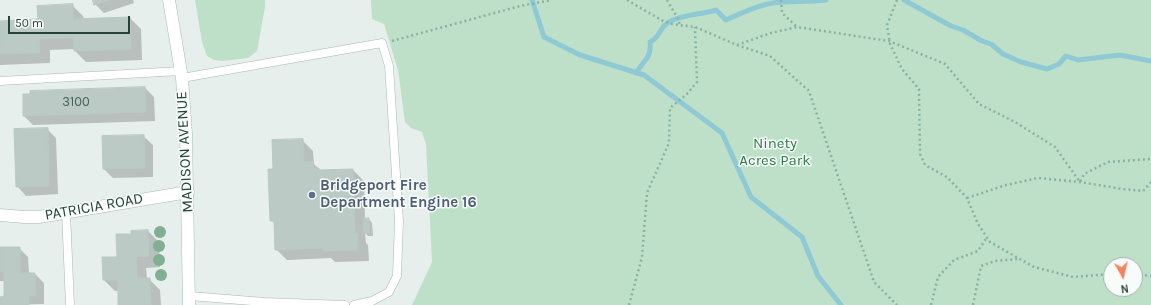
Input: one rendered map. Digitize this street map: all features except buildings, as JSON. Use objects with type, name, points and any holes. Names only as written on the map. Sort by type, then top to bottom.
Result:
[{"type":"main road","name":"MADISON AVENUE","points":[[169,0],[181,74],[186,134],[190,300]]},
{"type":"main road","name":"PATRICIA ROAD","points":[[0,215],[39,217],[188,192]]},
{"type":"lane","points":[[0,81],[181,74],[382,43],[389,66],[399,221],[397,276],[389,292],[372,301],[354,305]]},
{"type":"lane","points":[[66,212],[70,305]]},
{"type":"lane","points":[[190,300],[345,305]]},
{"type":"path","points":[[382,43],[520,6],[543,3],[552,0]]},
{"type":"path","points":[[627,0],[663,21],[672,24],[695,27],[737,45],[770,56],[809,91],[874,282],[897,305]]},
{"type":"path","points":[[667,0],[680,25]]},
{"type":"path","points":[[781,0],[782,13],[798,27]]},
{"type":"path","points":[[897,0],[887,26],[889,41],[902,69],[919,89],[920,154],[925,165],[947,177],[967,198],[978,224],[990,242],[1034,267],[1073,277],[1103,275]]},
{"type":"path","points":[[629,305],[642,257],[647,194],[669,142],[670,108],[687,94],[697,82],[695,27]]},
{"type":"path","points":[[737,45],[771,33],[798,27],[889,41],[944,64],[979,104],[1015,122],[1055,147],[1080,182]]},
{"type":"path","points":[[1080,182],[1084,174],[1108,162],[1151,159]]},
{"type":"path","points":[[967,198],[1006,185],[1038,178],[1143,191],[1151,182]]},
{"type":"path","points":[[931,305],[938,278],[954,260],[978,251],[986,237]]},
{"type":"path","points":[[973,305],[981,266],[995,261],[1019,258]]},
{"type":"green space","points":[[195,0],[265,0],[257,51],[248,58],[223,61],[214,60],[207,56],[202,42]]},
{"type":"green space","name":"Ninety Acres Park","points":[[371,0],[1151,0],[1151,305],[412,305],[432,262],[426,144],[422,132],[411,128],[405,122],[398,70],[384,24],[372,19]]},
{"type":"waterway","points":[[532,0],[544,37],[580,55],[644,75],[722,133],[751,197],[802,237],[818,276],[841,305]]},
{"type":"waterway","points":[[636,73],[649,55],[650,42],[654,40],[666,24],[674,19],[716,10],[726,20],[753,8],[767,4],[826,0]]},
{"type":"waterway","points":[[904,0],[951,26],[963,30],[982,41],[991,44],[1003,54],[1021,62],[1047,69],[1059,64],[1066,56],[1078,60],[1120,55],[1151,61]]},
{"type":"place","name":"Bridgeport Fire Department Engine 16","points":[[312,195]]}]
